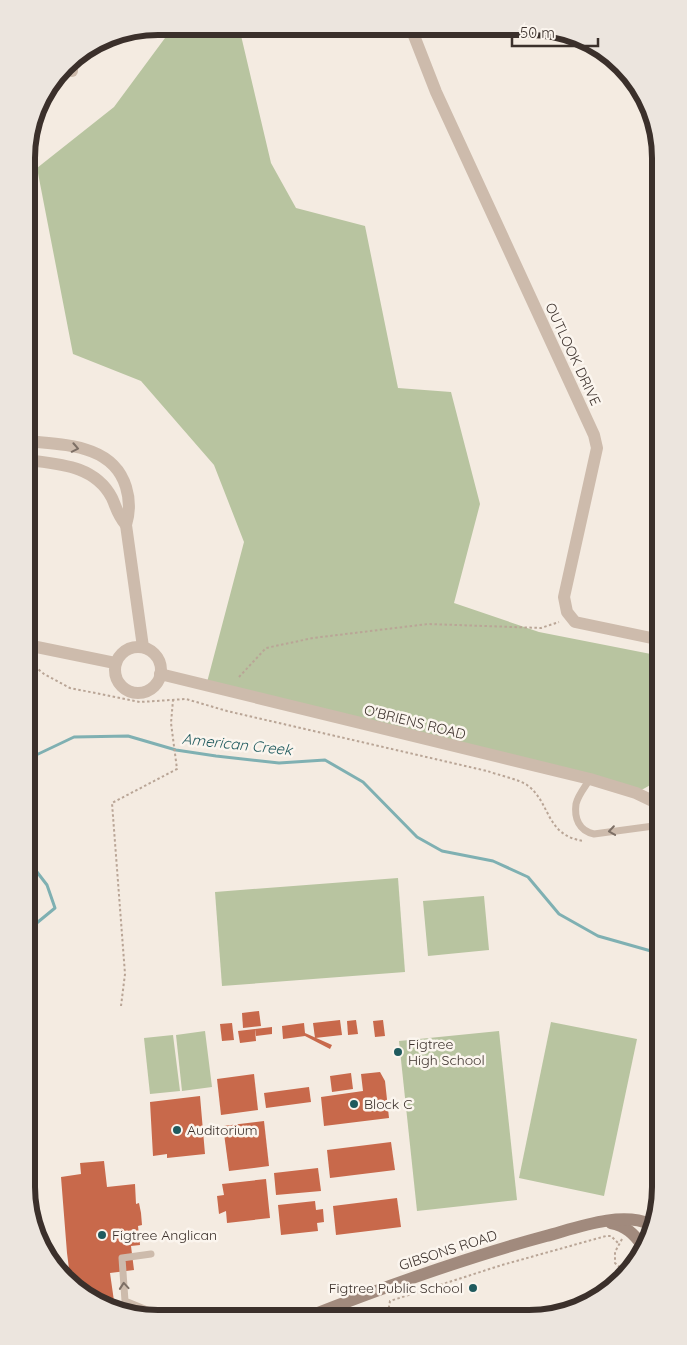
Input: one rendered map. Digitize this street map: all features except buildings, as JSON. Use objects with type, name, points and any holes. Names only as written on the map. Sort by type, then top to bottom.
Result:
[{"type":"main road","name":"GIBSONS ROAD","points":[[326,1310],[471,1258],[604,1222],[635,1220],[646,1223]]},
{"type":"main road","points":[[604,1222],[626,1228],[639,1241]]},
{"type":"street","name":"OUTLOOK DRIVE","points":[[414,35],[436,92],[594,435],[598,448],[564,597],[567,612],[570,616]]},
{"type":"street","points":[[35,442],[95,452],[114,464],[120,472],[127,490],[130,513],[126,525],[143,648]]},
{"type":"street","points":[[35,461],[72,466],[90,475],[104,486],[112,497],[118,515],[126,525]]},
{"type":"street","points":[[570,616],[575,622],[652,638]]},
{"type":"street","points":[[35,647],[115,663]]},
{"type":"street","points":[[136,647],[154,653],[161,669],[156,684],[150,690],[135,693],[127,690],[116,679],[115,663],[123,652],[136,647]]},
{"type":"street","name":"O'BRIENS ROAD","points":[[160,674],[590,780],[636,793],[652,801]]},
{"type":"lane","points":[[590,780],[576,804],[580,827],[586,832],[594,834],[652,826]]},
{"type":"lane","points":[[146,1309],[125,1300],[122,1258],[151,1254]]},
{"type":"path","points":[[239,677],[266,648],[313,638],[428,624],[541,628],[557,624],[570,616]]},
{"type":"path","points":[[35,667],[44,674],[70,688],[140,702],[194,700],[227,712],[495,773],[527,784],[535,793],[551,820],[563,834],[576,840],[591,842]]},
{"type":"path","points":[[121,1006],[125,974],[112,803],[177,768],[171,723],[173,700]]},
{"type":"path","points":[[388,1310],[390,1301],[473,1274],[606,1236],[611,1236],[619,1244]]},
{"type":"green space","points":[[166,35],[241,35],[271,163],[296,208],[365,226],[398,388],[451,392],[480,504],[454,603],[539,632],[652,654],[652,784],[636,793],[206,686],[244,542],[214,465],[141,381],[73,354],[37,168],[114,107]]},
{"type":"green space","points":[[398,878],[405,972],[222,986],[215,892]]},
{"type":"green space","points":[[484,896],[489,950],[428,956],[423,901]]},
{"type":"green space","points":[[551,1022],[637,1039],[604,1196],[519,1178]]},
{"type":"green space","points":[[205,1031],[212,1087],[182,1091],[176,1035]]},
{"type":"green space","points":[[499,1031],[517,1200],[417,1211],[399,1041]]},
{"type":"green space","points":[[173,1035],[180,1091],[150,1094],[144,1038]]},
{"type":"waterway","name":"American Creek","points":[[35,756],[74,737],[128,736],[176,750],[216,756],[279,763],[325,760],[363,782],[417,837],[442,851],[493,861],[528,877],[559,914],[598,936],[652,951]]},
{"type":"waterway","name":"American Creek","points":[[35,869],[47,885],[55,908],[35,924]]},
{"type":"place","name":"Figtree High School","points":[[398,1052]]},
{"type":"place","name":"Block C","points":[[354,1104]]},
{"type":"place","name":"Auditorium","points":[[177,1130]]},
{"type":"place","name":"Figtree Anglican","points":[[102,1235]]},
{"type":"place","name":"Figtree Public School","points":[[473,1288]]}]
